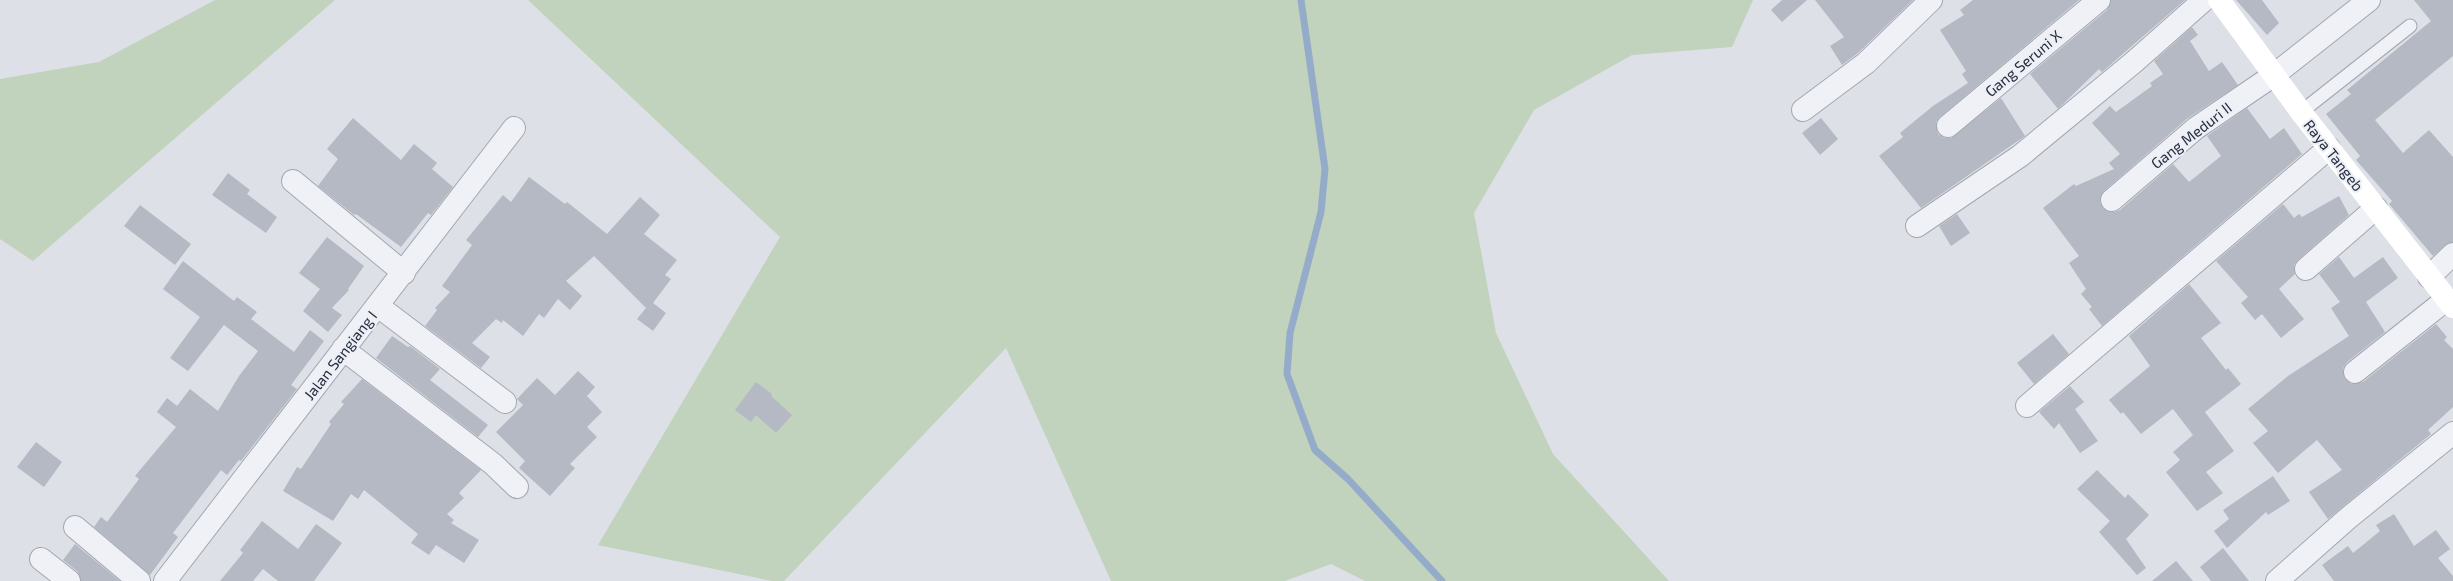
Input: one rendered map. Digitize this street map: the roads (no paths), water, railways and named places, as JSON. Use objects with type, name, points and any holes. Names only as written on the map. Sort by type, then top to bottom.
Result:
[{"type":"street","points":[[1803,110],[1866,63],[1931,0]]},
{"type":"street","name":"Gang Seruni X","points":[[1948,126],[2099,0]]},
{"type":"street","points":[[1917,226],[2020,156],[2134,62],[2204,0]]},
{"type":"street","name":"Raya Tangeb","points":[[2220,0],[2301,112],[2450,303]]},
{"type":"street","name":"Gang Meduri II","points":[[2112,200],[2196,128],[2274,75],[2369,0]]},
{"type":"street","name":"Jalan Sangiang I","points":[[165,581],[343,349],[404,273],[514,128]]},
{"type":"street","points":[[2027,406],[2329,148]]},
{"type":"street","points":[[293,181],[404,273]]},
{"type":"street","points":[[2306,268],[2376,208]]},
{"type":"street","points":[[2429,277],[2453,254]]},
{"type":"street","points":[[2355,372],[2450,303]]},
{"type":"street","points":[[378,306],[505,402]]},
{"type":"street","points":[[343,349],[493,464],[517,487]]},
{"type":"street","points":[[2278,581],[2347,519],[2453,434]]},
{"type":"street","points":[[75,527],[139,581]]},
{"type":"street","points":[[41,559],[69,581]]},
{"type":"lane","points":[[2301,112],[2410,26]]},
{"type":"waterway","points":[[1301,0],[1325,169],[1321,212],[1290,333],[1287,374],[1315,450],[1348,479],[1442,581]]}]
